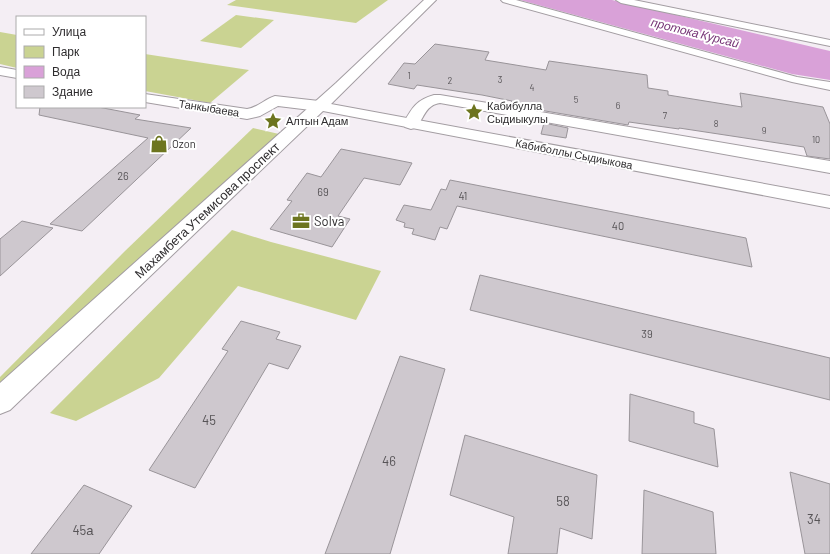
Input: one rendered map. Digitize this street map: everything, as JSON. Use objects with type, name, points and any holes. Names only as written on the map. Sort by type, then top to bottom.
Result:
[{"type":"street","name":"Махамбета Утемисова проспект","points":[[0,401],[319,106],[430,0]]},
{"type":"street","points":[[506,0],[796,80],[830,86]]},
{"type":"street","points":[[621,0],[830,43]]},
{"type":"street","points":[[0,71],[16,74]]},
{"type":"street","name":"Танкыбаева","points":[[146,98],[247,114],[255,113],[275,101],[319,106]]},
{"type":"street","points":[[410,124],[424,103],[433,99],[440,99],[830,167]]},
{"type":"street","name":"Кабиболлы Сыдиыкова","points":[[319,106],[830,202]]},
{"type":"green space","points":[[236,0],[388,0],[356,23],[227,5]]},
{"type":"green space","points":[[236,15],[274,20],[241,48],[200,41]]},
{"type":"green space","points":[[0,32],[16,35],[16,68],[0,64]]},
{"type":"green space","points":[[146,54],[249,70],[210,103],[146,91]]},
{"type":"green space","points":[[253,128],[279,134],[0,391],[0,377],[125,251]]},
{"type":"green space","points":[[232,230],[271,242],[381,271],[356,320],[238,286],[159,378],[76,421],[50,413]]},
{"type":"water","name":"протока Курсай","points":[[520,0],[612,0],[830,51],[830,80],[792,74]]},
{"type":"building","points":[[435,44],[489,52],[485,60],[546,70],[549,61],[647,75],[648,88],[668,91],[668,95],[742,107],[740,93],[823,107],[830,124],[830,159],[807,156],[804,147],[679,128],[629,122],[628,125],[510,105],[512,101],[482,95],[417,85],[414,89],[388,84],[404,63],[415,64]]},
{"type":"building","points":[[40,108],[103,108],[140,115],[135,119],[191,128],[82,231],[50,224],[148,138],[39,115]]},
{"type":"building","points":[[544,123],[568,128],[566,138],[541,134]]},
{"type":"building","points":[[341,149],[412,163],[400,185],[364,178],[338,216],[350,219],[332,247],[270,229],[292,201],[287,200],[307,173],[321,177]]},
{"type":"building","points":[[450,180],[746,238],[752,267],[457,206],[447,229],[440,227],[435,240],[412,234],[414,229],[404,227],[405,223],[396,220],[404,205],[431,210],[441,189],[446,190]]},
{"type":"building","points":[[22,221],[53,228],[0,276],[0,239]]},
{"type":"building","points":[[480,275],[830,358],[830,400],[470,310]]},
{"type":"building","points":[[241,321],[280,332],[276,339],[301,346],[288,369],[269,363],[195,488],[149,470],[228,351],[222,349]]},
{"type":"building","points":[[400,356],[445,369],[390,554],[325,554]]},
{"type":"building","points":[[630,394],[694,412],[694,423],[714,429],[718,467],[629,441]]},
{"type":"building","points":[[465,435],[597,475],[592,539],[560,528],[557,554],[508,554],[514,517],[450,495]]},
{"type":"building","points":[[790,472],[830,484],[830,554],[805,554]]},
{"type":"building","points":[[84,485],[132,506],[99,554],[31,554]]},
{"type":"building","points":[[644,490],[713,512],[716,554],[642,554]]},
{"type":"place","name":"Кабибулла Сыдиыкулы","points":[[474,112]]},
{"type":"place","name":"Алтын Адам","points":[[273,121]]},
{"type":"place","name":"Ozon","points":[[159,144]]},
{"type":"place","name":"Solva","points":[[301,221]]}]
